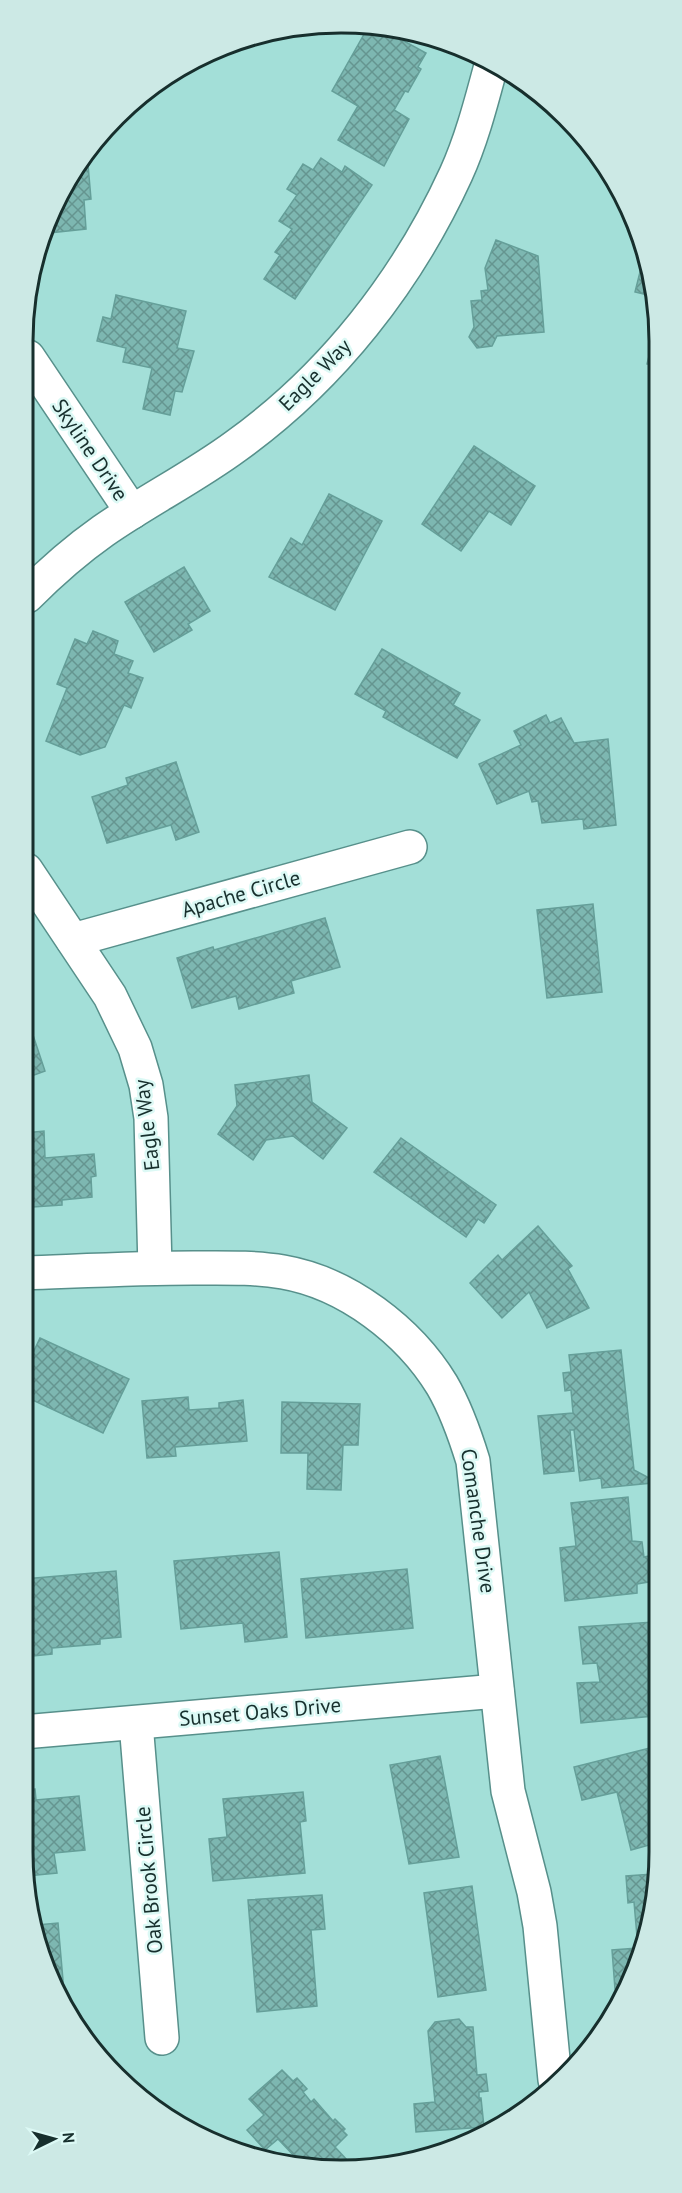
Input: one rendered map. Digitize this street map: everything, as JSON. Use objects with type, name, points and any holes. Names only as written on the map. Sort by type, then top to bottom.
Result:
[{"type":"street","name":"Eagle Way","points":[[33,590],[101,532],[237,446],[312,383],[377,309],[421,240],[457,173],[489,71]]},
{"type":"street","name":"Skyline Drive","points":[[33,364],[132,512]]},
{"type":"street","name":"Apache Circle","points":[[73,940],[410,847]]},
{"type":"street","name":"Eagle Way","points":[[33,880],[110,996],[135,1048],[146,1085],[153,1150],[155,1268]]},
{"type":"street","name":"Comanche Drive","points":[[33,1273],[155,1268],[258,1269],[285,1272],[310,1279],[335,1290],[390,1325],[418,1353],[442,1385],[460,1421],[473,1461],[508,1791],[534,1892],[540,1926],[554,2074]]},
{"type":"street","name":"Sunset Oaks Drive","points":[[33,1731],[498,1691]]},
{"type":"street","name":"Oak Brook Circle","points":[[136,1723],[162,2038]]},
{"type":"building","points":[[364,34],[400,39],[426,53],[418,67],[421,69],[394,110],[409,119],[384,166],[338,140],[358,106],[332,91]]},
{"type":"building","points":[[321,158],[342,172],[345,166],[372,185],[295,299],[264,279],[280,255],[275,252],[292,229],[279,221],[297,195],[287,189],[303,164],[313,170]]},
{"type":"building","points":[[88,166],[91,199],[84,200],[86,229],[52,233],[74,187]]},
{"type":"building","points":[[496,240],[538,256],[544,332],[497,336],[492,346],[477,348],[469,337],[474,327],[471,301],[482,300],[481,291],[488,290],[485,268]]},
{"type":"building","points":[[641,269],[645,294],[635,292]]},
{"type":"building","points":[[116,295],[186,311],[177,348],[194,351],[182,392],[175,391],[170,415],[143,409],[152,368],[123,362],[126,348],[97,341],[103,317],[111,319]]},
{"type":"building","points":[[474,446],[535,486],[511,525],[489,511],[461,551],[422,524]]},
{"type":"building","points":[[329,494],[382,521],[335,610],[269,577],[291,538],[302,545]]},
{"type":"building","points":[[184,567],[210,611],[188,624],[192,630],[154,652],[125,602]]},
{"type":"building","points":[[93,631],[118,641],[114,654],[133,661],[128,673],[143,678],[131,708],[124,705],[105,747],[80,755],[46,741],[67,688],[57,684],[75,639],[87,644]]},
{"type":"building","points":[[382,649],[460,693],[453,705],[480,720],[457,758],[383,717],[386,711],[355,694]]},
{"type":"building","points":[[546,715],[550,723],[561,718],[574,743],[608,739],[616,825],[584,829],[583,819],[542,823],[538,801],[532,802],[529,791],[497,804],[479,764],[521,745],[514,731]]},
{"type":"building","points":[[176,762],[199,832],[176,840],[171,825],[107,843],[92,797],[128,785],[126,778]]},
{"type":"building","points":[[593,904],[602,992],[547,998],[537,910]]},
{"type":"building","points":[[325,918],[340,967],[291,981],[294,993],[239,1009],[236,996],[192,1008],[177,958],[213,947],[214,950]]},
{"type":"building","points":[[33,1035],[45,1071],[33,1075]]},
{"type":"building","points":[[309,1075],[312,1102],[347,1128],[323,1159],[293,1136],[266,1140],[253,1160],[218,1134],[237,1106],[235,1085]]},
{"type":"building","points":[[44,1131],[45,1158],[94,1154],[96,1176],[91,1177],[92,1197],[62,1200],[62,1205],[33,1207],[33,1132]]},
{"type":"building","points":[[401,1138],[496,1205],[484,1223],[478,1219],[466,1237],[374,1172]]},
{"type":"building","points":[[538,1226],[572,1266],[568,1269],[589,1308],[547,1328],[529,1292],[502,1318],[470,1283],[498,1255],[502,1260]]},
{"type":"building","points":[[40,1338],[129,1379],[103,1433],[33,1400],[33,1353]]},
{"type":"building","points":[[621,1350],[634,1470],[649,1478],[649,1483],[602,1488],[601,1478],[580,1481],[574,1430],[570,1430],[574,1471],[544,1474],[538,1416],[573,1413],[571,1390],[565,1391],[563,1373],[571,1372],[569,1355]]},
{"type":"building","points":[[188,1397],[189,1410],[219,1408],[219,1403],[243,1400],[247,1441],[175,1447],[176,1456],[147,1458],[142,1401]]},
{"type":"building","points":[[282,1402],[360,1404],[358,1445],[343,1445],[341,1490],[307,1489],[308,1453],[281,1453]]},
{"type":"building","points":[[628,1497],[632,1541],[642,1542],[644,1557],[649,1556],[649,1582],[637,1584],[637,1593],[565,1601],[560,1548],[576,1546],[571,1503]]},
{"type":"building","points":[[279,1552],[287,1637],[245,1642],[243,1623],[181,1629],[174,1561]]},
{"type":"building","points":[[407,1569],[413,1628],[306,1638],[301,1579]]},
{"type":"building","points":[[116,1571],[121,1637],[100,1639],[100,1644],[52,1648],[52,1654],[33,1656],[33,1578]]},
{"type":"building","points":[[649,1622],[649,1716],[581,1723],[577,1683],[600,1682],[597,1663],[583,1664],[579,1627]]},
{"type":"building","points":[[649,1748],[649,1845],[631,1850],[617,1792],[582,1800],[574,1767]]},
{"type":"building","points":[[440,1756],[459,1857],[409,1864],[390,1765]]},
{"type":"building","points":[[33,1789],[35,1789],[36,1800],[79,1796],[85,1850],[54,1853],[57,1873],[34,1875]]},
{"type":"building","points":[[303,1792],[306,1821],[300,1822],[305,1873],[213,1881],[209,1839],[227,1837],[223,1799]]},
{"type":"building","points":[[648,1874],[637,1938],[634,1902],[628,1903],[626,1876]]},
{"type":"building","points":[[472,1886],[486,1990],[438,1997],[424,1893]]},
{"type":"building","points":[[322,1895],[325,1929],[311,1930],[317,2006],[257,2012],[248,1900]]},
{"type":"building","points":[[58,1923],[63,1985],[49,1951],[42,1925]]},
{"type":"building","points":[[634,1948],[626,1970],[615,1989],[612,1950]]},
{"type":"building","points":[[459,2019],[466,2027],[473,2027],[477,2075],[486,2074],[488,2091],[479,2092],[484,2125],[478,2127],[416,2132],[414,2104],[435,2102],[428,2031],[435,2022]]},
{"type":"building","points":[[282,2070],[293,2081],[297,2078],[307,2089],[303,2092],[311,2102],[314,2099],[333,2121],[335,2119],[345,2129],[343,2131],[347,2135],[335,2147],[347,2160],[294,2156],[278,2139],[265,2150],[247,2130],[264,2115],[249,2099]]}]
